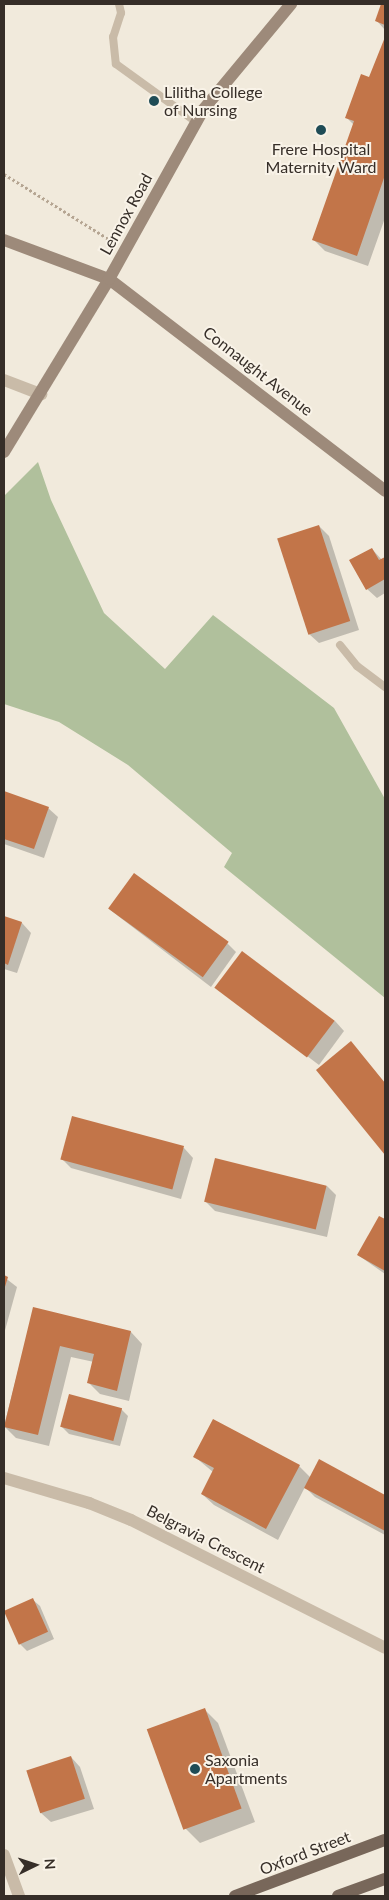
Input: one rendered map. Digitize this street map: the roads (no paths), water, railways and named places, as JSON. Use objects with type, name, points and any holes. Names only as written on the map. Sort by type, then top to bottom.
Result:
[{"type":"main road","name":"Oxford Street","points":[[235,1896],[385,1840]]},
{"type":"main road","points":[[338,1896],[385,1879]]},
{"type":"street","name":"Lennox Road","points":[[4,452],[41,394],[108,279],[196,122],[289,4]]},
{"type":"street","name":"Connaught Avenue","points":[[4,240],[108,279],[385,491]]},
{"type":"street","points":[[4,380],[41,394]]},
{"type":"street","name":"Belgravia Crescent","points":[[4,1478],[89,1503],[131,1520],[385,1648]]},
{"type":"street","points":[[4,1855],[19,1896]]},
{"type":"lane","points":[[119,4],[121,13],[113,37],[116,64],[196,122]]},
{"type":"lane","points":[[340,645],[367,676],[385,687]]},
{"type":"place","name":"Lilitha College of Nursing","points":[[154,101]]},
{"type":"place","name":"Frere Hospital Maternity Ward","points":[[321,130]]},
{"type":"place","name":"Saxonia Apartments","points":[[195,1769]]}]
